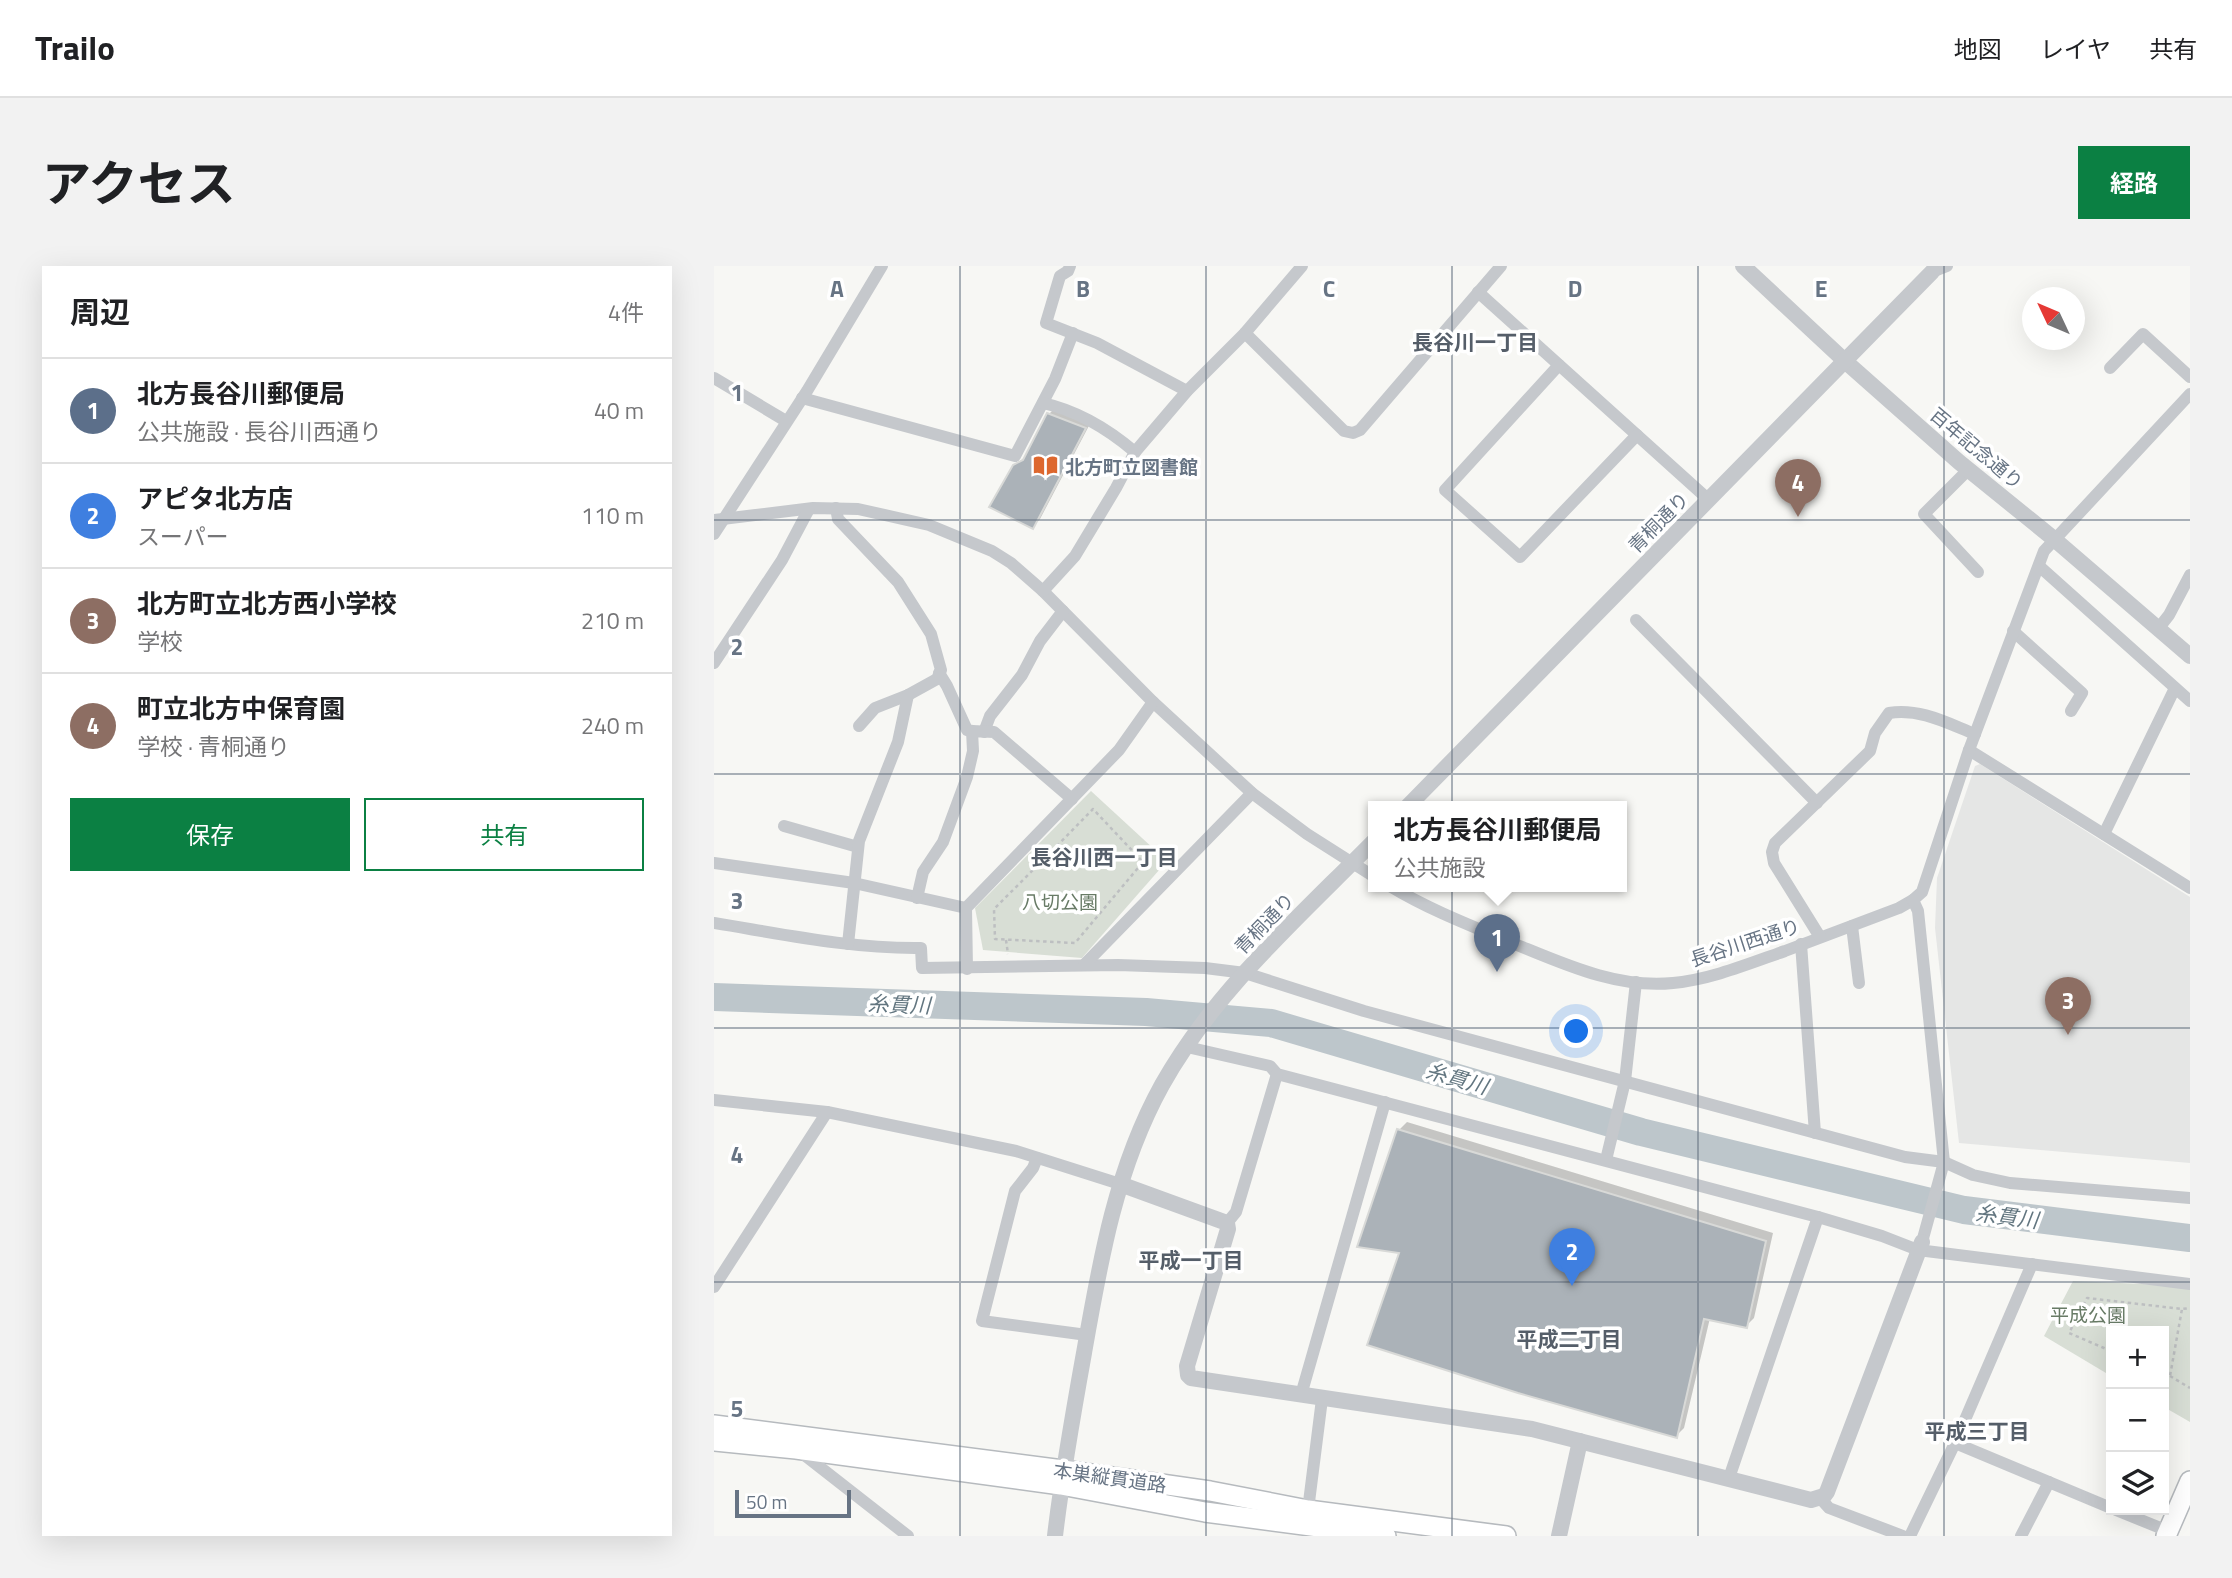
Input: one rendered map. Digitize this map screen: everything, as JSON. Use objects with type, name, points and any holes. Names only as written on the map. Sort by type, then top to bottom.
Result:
[{"type":"main road","name":"本巣縦貫道路","points":[[714,1425],[797,1443],[1062,1478],[1210,1491],[1308,1510],[1506,1536]]},
{"type":"main road","name":"本巣縦貫道路","points":[[714,1441],[797,1443]]},
{"type":"main road","name":"本巣縦貫道路","points":[[1062,1478],[1205,1512],[1386,1536]]},
{"type":"main road","points":[[2167,1534],[2190,1481]]},
{"type":"street","points":[[714,534],[719,519],[802,398],[882,266]]},
{"type":"street","points":[[1070,266],[1068,271],[1060,276],[1046,323],[1097,343],[1187,391]]},
{"type":"street","points":[[1043,591],[1075,556],[1110,500],[1135,452],[1187,391],[1245,333],[1302,266]]},
{"type":"street","points":[[1245,333],[1344,431],[1353,433],[1360,430],[1501,266]]},
{"type":"street","name":"百年記念通り","points":[[1744,266],[1846,362],[1968,470],[2054,539],[2190,656]]},
{"type":"street","name":"青桐通り","points":[[1413,801],[1939,268]]},
{"type":"street","points":[[1478,292],[1709,500]]},
{"type":"street","points":[[802,398],[1015,456],[1055,379],[1073,333]]},
{"type":"street","points":[[2110,368],[2143,334],[2190,377]]},
{"type":"street","points":[[1559,365],[1445,490],[1520,557],[1637,435]]},
{"type":"street","points":[[714,378],[786,421]]},
{"type":"street","points":[[1276,1074],[1236,1212],[1227,1223],[1228,1229],[1187,1366],[1188,1375],[1194,1379],[1532,1429],[1811,1500],[1820,1498],[1827,1492],[1920,1246],[1944,1164],[1918,912],[1913,900],[1922,892],[1969,750],[2044,551],[2190,394]]},
{"type":"street","points":[[1043,403],[1062,407],[1109,429],[1135,452]]},
{"type":"street","points":[[1968,470],[1924,514],[1978,572]]},
{"type":"street","points":[[719,519],[836,508],[880,512],[929,525],[975,542],[1011,563],[1043,591],[1153,702],[1272,810],[1368,873]]},
{"type":"street","points":[[836,508],[838,519],[898,582],[931,634],[941,670],[937,679],[908,695],[875,708],[859,726]]},
{"type":"street","points":[[714,663],[782,560],[809,509]]},
{"type":"street","points":[[2039,566],[2190,701]]},
{"type":"street","points":[[2158,628],[2169,615],[2190,575]]},
{"type":"street","points":[[918,898],[923,872],[943,842],[967,777],[978,731],[1022,675],[1041,641],[1063,611]]},
{"type":"street","points":[[1636,620],[1817,803]]},
{"type":"street","points":[[2013,631],[2082,692],[2071,711]]},
{"type":"street","points":[[939,673],[967,730],[994,732],[1072,799]]},
{"type":"street","points":[[2104,834],[2175,688]]},
{"type":"street","points":[[848,944],[859,841],[898,742],[908,695]]},
{"type":"street","points":[[968,969],[967,908],[1119,750],[1153,702]]},
{"type":"street","points":[[1821,937],[1774,863],[1772,852],[1775,843],[1870,751],[1875,733],[1889,713],[1905,710],[1920,712],[1975,734]]},
{"type":"street","points":[[1969,750],[2190,888]]},
{"type":"street","points":[[1084,965],[1252,793]]},
{"type":"street","points":[[784,826],[858,847]]},
{"type":"street","name":"青桐通り","points":[[1055,1536],[1062,1478],[1107,1229],[1133,1147],[1162,1085],[1187,1047],[1245,973],[1368,847]]},
{"type":"street","points":[[714,863],[855,883],[967,908]]},
{"type":"street","name":"長谷川西通り","points":[[1400,892],[1453,919],[1570,966],[1612,979],[1671,983],[1702,979],[1852,926],[1913,900]]},
{"type":"street","points":[[714,923],[848,944],[921,948],[922,968],[1084,965],[1205,968],[1245,973],[1364,1011],[1625,1085],[1905,1157],[1944,1164],[1973,1175],[2010,1183],[2190,1198]]},
{"type":"street","points":[[1852,926],[1859,983]]},
{"type":"street","points":[[1801,944],[1815,1133]]},
{"type":"street","points":[[1607,1156],[1625,1085],[1636,982]]},
{"type":"street","points":[[1187,1047],[1270,1066],[1276,1074],[1607,1156],[1920,1246],[2032,1264],[2190,1284]]},
{"type":"street","points":[[714,1100],[827,1112],[1016,1151],[1120,1184],[1227,1223]]},
{"type":"street","points":[[1301,1395],[1385,1102]]},
{"type":"street","points":[[714,1287],[827,1112]]},
{"type":"street","points":[[1037,1158],[1033,1168],[1015,1191],[982,1321],[1087,1335]]},
{"type":"street","points":[[1729,1478],[1818,1217]]},
{"type":"street","points":[[1910,1536],[1955,1443],[2032,1264]]},
{"type":"street","points":[[1308,1510],[1322,1399]]},
{"type":"street","points":[[1559,1536],[1580,1441]]},
{"type":"street","points":[[797,1443],[908,1536]]},
{"type":"street","points":[[1955,1443],[2106,1506]]},
{"type":"street","points":[[2021,1536],[2049,1482]]},
{"type":"street","points":[[1820,1498],[1829,1508],[1903,1536]]},
{"type":"street","points":[[2127,1515],[2167,1534]]},
{"type":"path","points":[[1093,809],[1143,862],[1075,943],[995,939],[994,909],[1043,860],[1093,809]]},
{"type":"path","points":[[1027,845],[1043,860]]},
{"type":"path","points":[[2106,1349],[2069,1333],[2087,1298],[2190,1308]]},
{"type":"path","points":[[2182,1309],[2170,1376],[2190,1388]]},
{"type":"shaded area","points":[[1980,764],[2190,897],[2190,1163],[1959,1143],[1935,928],[1937,878],[1975,766]]},
{"type":"green space","name":"八切公園","points":[[1091,791],[1167,861],[1082,958],[983,950],[975,908]]},
{"type":"green space","name":"平成公園","points":[[2073,1281],[2190,1286],[2190,1422],[2169,1410],[2169,1326],[2106,1326],[2106,1373],[2044,1336]]},
{"type":"building","points":[[1047,413],[1086,428],[1033,529],[989,507],[1013,465],[1023,460]]},
{"type":"building","points":[[1397,1129],[1766,1241],[1747,1328],[1704,1319],[1677,1438],[1518,1393],[1367,1345],[1399,1253],[1357,1247]]},
{"type":"waterway","name":"糸貫川","points":[[714,997],[1146,1012],[1271,1023],[1641,1132],[1964,1210],[2190,1238]]},
{"type":"place","name":"北方町立図書館","points":[[1045,466]]},
{"type":"place","name":"町立北方中保育園","points":[[1798,517]]},
{"type":"place","name":"北方長谷川郵便局","points":[[1497,972]]},
{"type":"place","name":"北方町立北方西小学校","points":[[2068,1035]]},
{"type":"place","name":"アピタ北方店","points":[[1572,1286]]},
{"type":"district","name":"長谷川一丁目","points":[[1475,342]]},
{"type":"district","name":"長谷川西一丁目","points":[[1104,857]]},
{"type":"district","name":"平成一丁目","points":[[1191,1260]]},
{"type":"district","name":"平成二丁目","points":[[1569,1339]]},
{"type":"district","name":"平成三丁目","points":[[1977,1431]]}]
